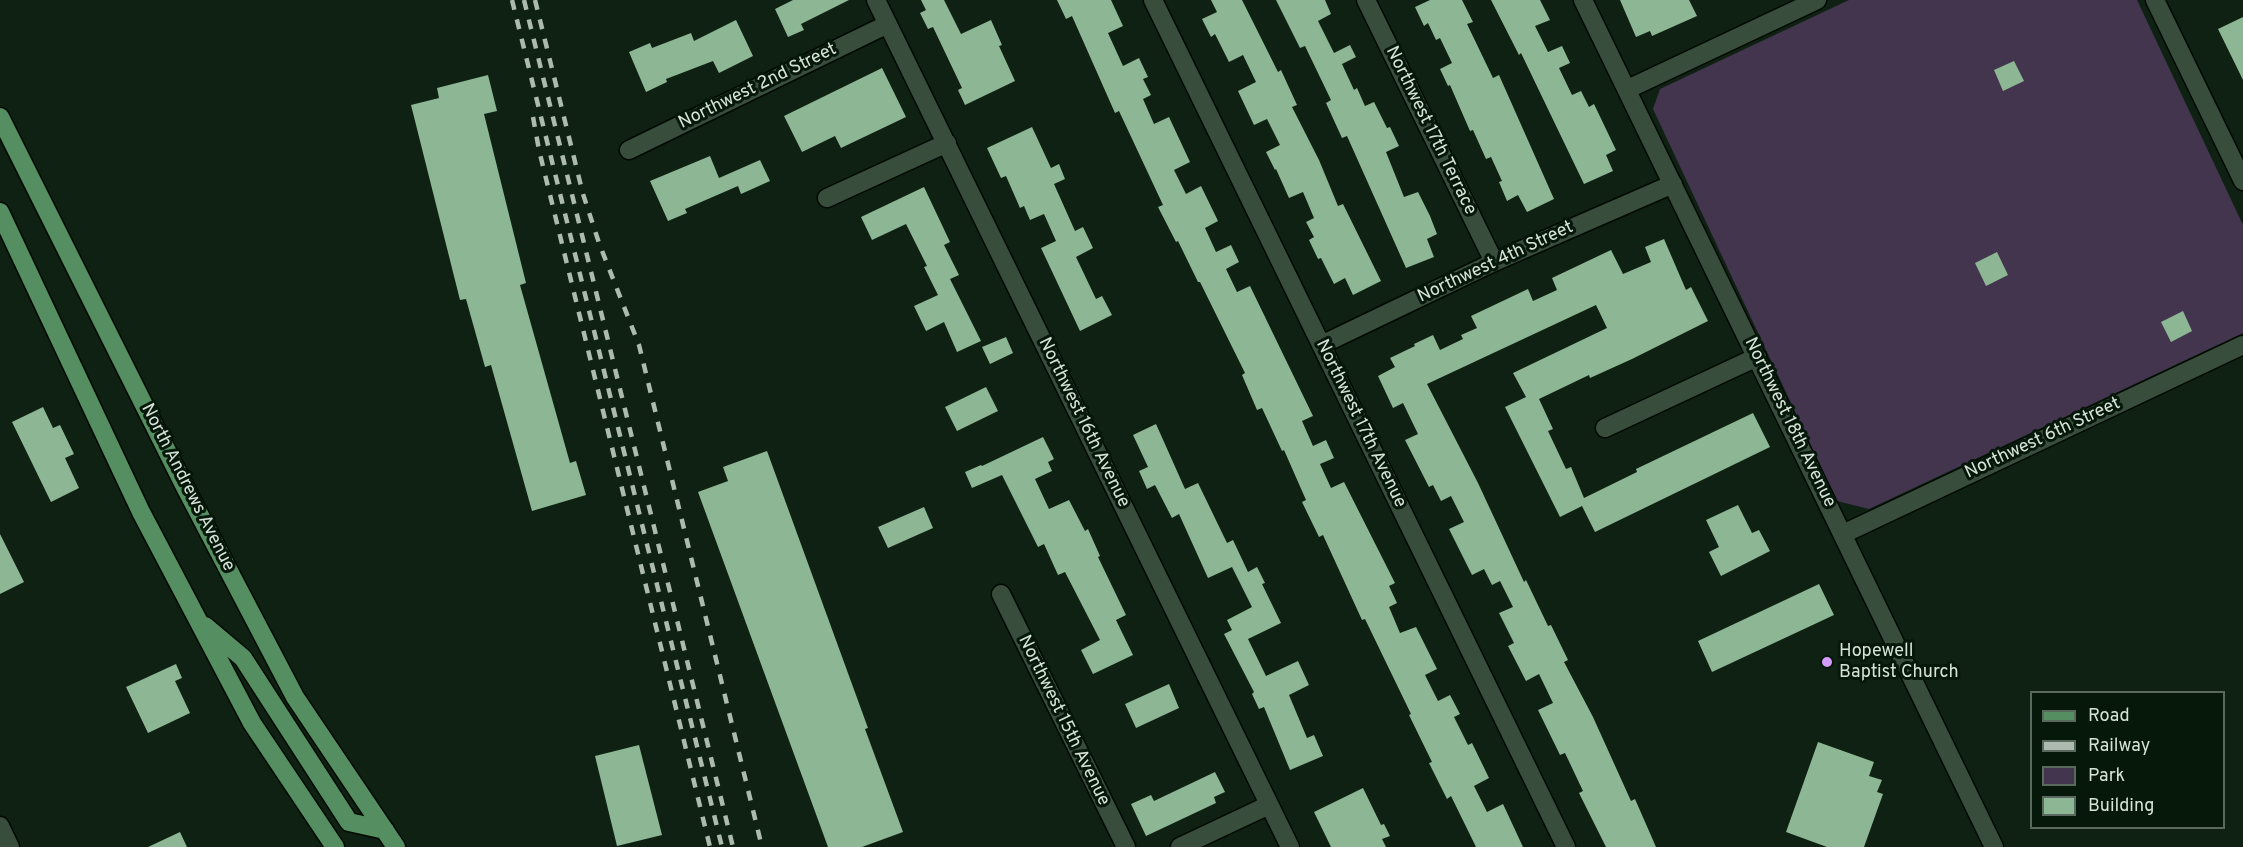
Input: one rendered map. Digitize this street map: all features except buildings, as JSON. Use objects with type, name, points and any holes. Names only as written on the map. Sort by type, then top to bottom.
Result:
[{"type":"main road","name":"North Andrews Avenue","points":[[0,117],[186,489],[296,697],[396,847]]},
{"type":"main road","points":[[0,212],[141,512],[252,723],[335,847]]},
{"type":"main road","points":[[199,621],[243,658],[349,822],[385,830]]},
{"type":"street","name":"Northwest 16th Avenue","points":[[876,0],[1290,847]]},
{"type":"street","name":"Northwest 17th Avenue","points":[[1153,0],[1566,847]]},
{"type":"street","name":"Northwest 17th Terrace","points":[[1366,0],[1494,262]]},
{"type":"street","name":"Northwest 18th Avenue","points":[[1583,0],[1994,847]]},
{"type":"street","points":[[1628,89],[1817,0]]},
{"type":"street","points":[[2155,0],[2243,181]]},
{"type":"street","name":"Northwest 2nd Street","points":[[629,150],[888,24]]},
{"type":"street","points":[[827,198],[947,143]]},
{"type":"street","name":"Northwest 4th Street","points":[[1321,345],[1494,262],[1673,184]]},
{"type":"street","name":"Northwest 6th Street","points":[[1843,534],[2243,345]]},
{"type":"street","points":[[1605,428],[1757,357]]},
{"type":"street","name":"Northwest 15th Avenue","points":[[1001,594],[1126,847]]},
{"type":"street","points":[[1180,847],[1269,805]]},
{"type":"street","points":[[0,826],[10,847]]},
{"type":"green space","points":[[1849,0],[2137,0],[2243,225],[2243,333],[1869,509],[1837,501],[1653,109],[1660,89]]},
{"type":"railway","points":[[512,0],[722,847]]},
{"type":"railway","points":[[524,0],[733,847]]},
{"type":"railway","points":[[535,0],[583,194],[599,243],[639,345],[762,847]]},
{"type":"railway","points":[[533,117],[539,150],[710,847]]},
{"type":"place","name":"Hopewell Baptist Church","points":[[1827,662]]}]
